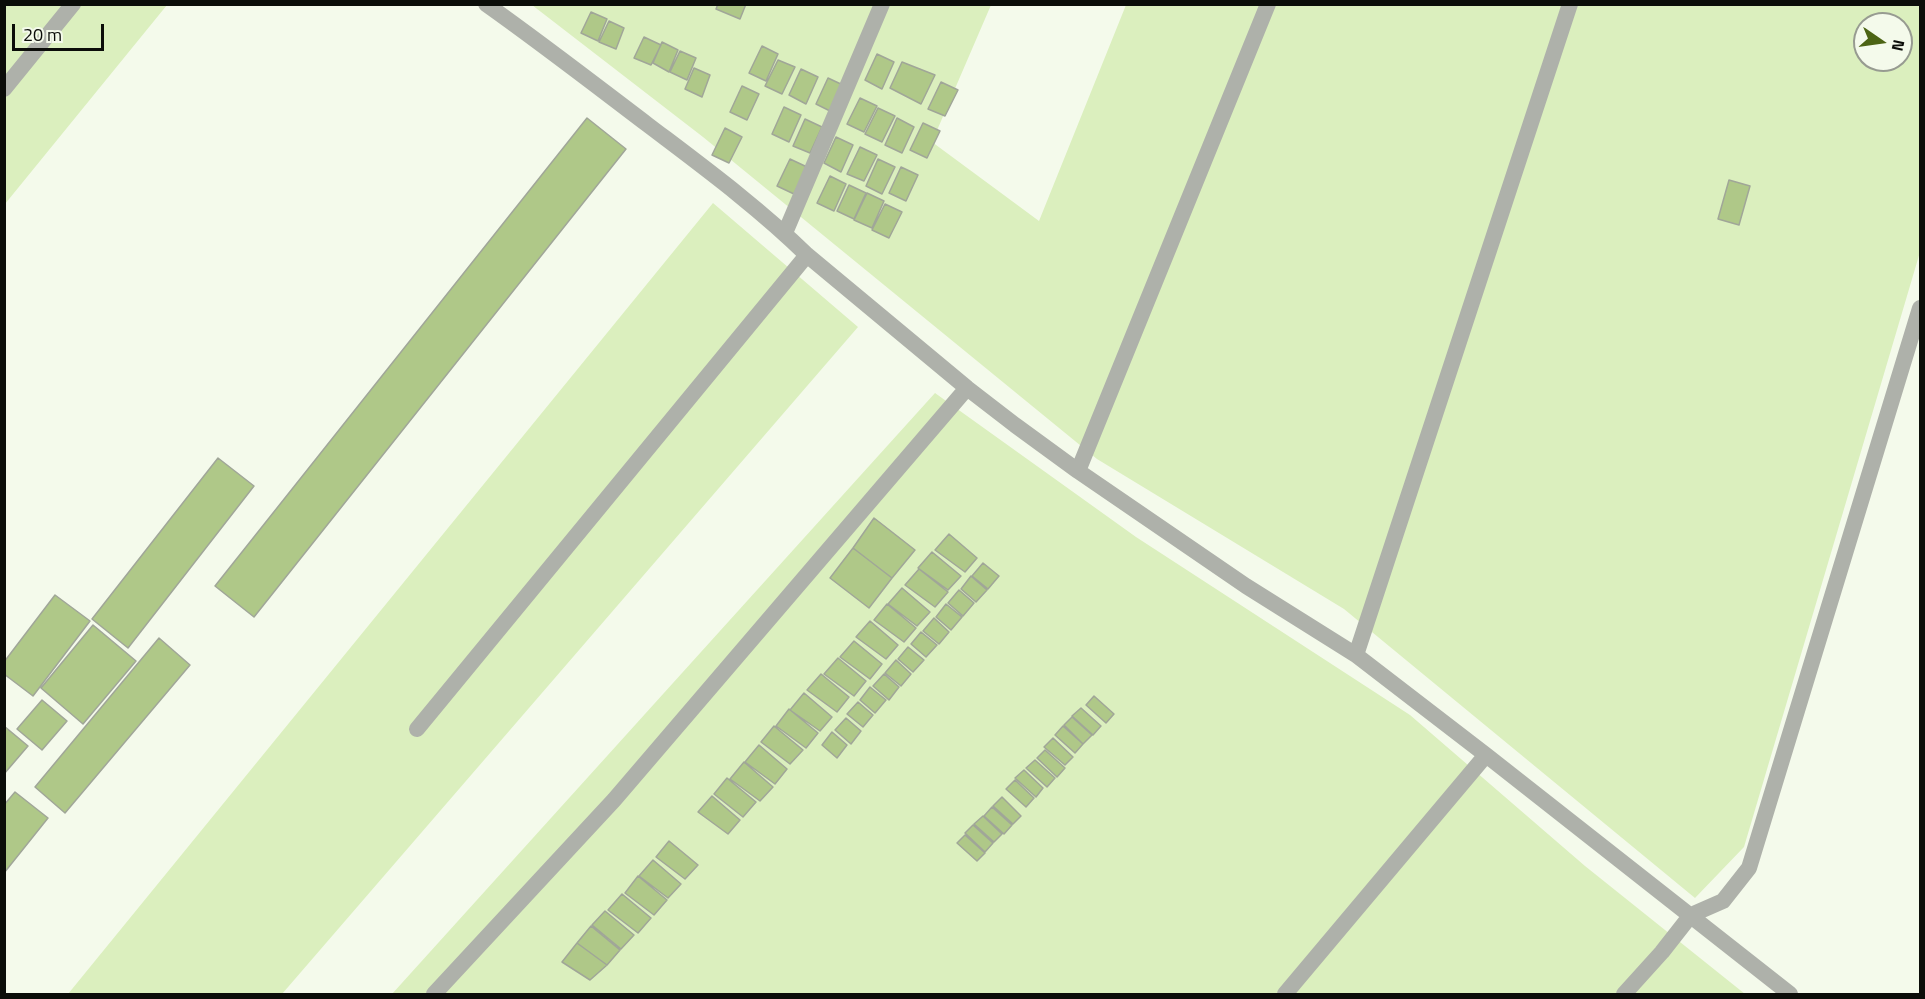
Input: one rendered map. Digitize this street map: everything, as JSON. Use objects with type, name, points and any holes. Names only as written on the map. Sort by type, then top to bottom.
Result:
[{"type":"lane","points":[[4,89],[74,4]]},
{"type":"lane","points":[[785,233],[882,4]]},
{"type":"lane","points":[[1078,471],[1268,4]]},
{"type":"lane","points":[[1356,655],[1570,4]]},
{"type":"lane","points":[[488,5],[722,181],[967,388],[1078,471],[1246,586],[1356,655],[1790,994]]},
{"type":"lane","points":[[417,729],[807,255]]},
{"type":"lane","points":[[1624,994],[1662,952],[1690,915],[1723,901],[1749,868],[1920,309]]},
{"type":"lane","points":[[434,994],[614,800],[967,388]]},
{"type":"lane","points":[[1285,994],[1486,755]]},
{"type":"green space","points":[[5,5],[167,5],[5,204]]},
{"type":"green space","points":[[532,5],[991,5],[932,142],[1039,221],[1126,5],[1920,5],[1920,252],[1744,847],[1695,898],[1344,609],[1097,459],[703,137]]},
{"type":"green space","points":[[713,203],[858,327],[282,994],[68,994]]},
{"type":"green space","points":[[935,393],[1136,537],[1410,715],[1585,866],[1745,994],[392,994]]},
{"type":"building","points":[[718,4],[746,4],[740,19],[716,9]]},
{"type":"building","points":[[591,12],[607,19],[598,41],[581,33]]},
{"type":"building","points":[[609,21],[624,28],[616,49],[599,42]]},
{"type":"building","points":[[644,37],[661,45],[651,65],[634,58]]},
{"type":"building","points":[[662,42],[678,50],[669,72],[653,63]]},
{"type":"building","points":[[762,46],[778,54],[766,81],[749,73]]},
{"type":"building","points":[[680,51],[696,58],[687,80],[670,72]]},
{"type":"building","points":[[877,54],[894,62],[882,89],[865,80]]},
{"type":"building","points":[[778,60],[795,67],[782,94],[765,86]]},
{"type":"building","points":[[902,62],[935,75],[921,104],[890,88]]},
{"type":"building","points":[[694,68],[710,75],[702,97],[685,89]]},
{"type":"building","points":[[801,69],[818,77],[806,104],[789,95]]},
{"type":"building","points":[[828,78],[845,86],[832,112],[816,104]]},
{"type":"building","points":[[941,82],[958,90],[945,116],[928,109]]},
{"type":"building","points":[[742,86],[759,94],[747,120],[730,112]]},
{"type":"building","points":[[860,98],[877,106],[864,132],[847,124]]},
{"type":"building","points":[[784,107],[801,115],[789,142],[772,134]]},
{"type":"building","points":[[878,108],[895,116],[882,142],[865,134]]},
{"type":"building","points":[[587,118],[626,149],[254,617],[215,586]]},
{"type":"building","points":[[897,118],[914,127],[902,153],[885,145]]},
{"type":"building","points":[[805,119],[822,127],[810,153],[793,146]]},
{"type":"building","points":[[923,123],[940,131],[927,158],[910,150]]},
{"type":"building","points":[[725,128],[742,137],[729,163],[712,155]]},
{"type":"building","points":[[836,137],[853,145],[841,172],[824,163]]},
{"type":"building","points":[[860,147],[877,155],[864,181],[847,174]]},
{"type":"building","points":[[790,159],[807,167],[794,194],[777,186]]},
{"type":"building","points":[[878,159],[895,167],[882,194],[866,186]]},
{"type":"building","points":[[901,167],[918,175],[906,201],[889,193]]},
{"type":"building","points":[[830,176],[846,184],[834,211],[817,203]]},
{"type":"building","points":[[1729,180],[1750,186],[1739,225],[1718,219]]},
{"type":"building","points":[[849,185],[866,193],[854,219],[837,211]]},
{"type":"building","points":[[867,193],[884,201],[872,228],[854,220]]},
{"type":"building","points":[[885,204],[902,212],[889,238],[872,230]]},
{"type":"building","points":[[218,458],[254,486],[128,648],[92,619]]},
{"type":"building","points":[[874,518],[915,550],[892,578],[853,548]]},
{"type":"building","points":[[949,534],[977,558],[965,572],[935,550]]},
{"type":"building","points":[[853,548],[892,578],[869,608],[830,578]]},
{"type":"building","points":[[932,552],[961,576],[948,590],[918,568]]},
{"type":"building","points":[[983,563],[999,576],[988,589],[972,576]]},
{"type":"building","points":[[919,569],[948,592],[935,607],[905,585]]},
{"type":"building","points":[[971,576],[987,590],[976,602],[961,589]]},
{"type":"building","points":[[902,588],[930,612],[917,626],[888,604]]},
{"type":"building","points":[[959,590],[974,603],[963,616],[948,603]]},
{"type":"building","points":[[55,595],[90,621],[33,696],[4,674],[4,662]]},
{"type":"building","points":[[887,604],[916,628],[904,642],[874,620]]},
{"type":"building","points":[[946,604],[962,617],[951,630],[936,617]]},
{"type":"building","points":[[934,618],[949,632],[939,644],[923,631]]},
{"type":"building","points":[[870,621],[898,645],[886,659],[856,637]]},
{"type":"building","points":[[93,625],[136,661],[83,724],[41,688]]},
{"type":"building","points":[[921,632],[937,645],[926,657],[911,644]]},
{"type":"building","points":[[159,638],[190,665],[65,813],[35,787]]},
{"type":"building","points":[[854,641],[882,664],[870,679],[840,657]]},
{"type":"building","points":[[908,647],[924,660],[913,672],[898,659]]},
{"type":"building","points":[[838,658],[866,681],[854,696],[824,674]]},
{"type":"building","points":[[896,660],[911,674],[901,686],[885,673]]},
{"type":"building","points":[[821,674],[849,697],[837,712],[807,690]]},
{"type":"building","points":[[884,674],[899,687],[889,700],[873,686]]},
{"type":"building","points":[[870,687],[886,700],[875,713],[860,700]]},
{"type":"building","points":[[804,693],[832,717],[820,731],[790,710]]},
{"type":"building","points":[[1094,696],[1114,714],[1106,723],[1086,705]]},
{"type":"building","points":[[42,700],[67,721],[42,750],[17,729]]},
{"type":"building","points":[[858,702],[873,715],[863,727],[847,714]]},
{"type":"building","points":[[1081,708],[1101,726],[1093,735],[1072,716]]},
{"type":"building","points":[[789,709],[818,733],[806,748],[776,726]]},
{"type":"building","points":[[1072,717],[1092,735],[1083,744],[1064,725]]},
{"type":"building","points":[[846,718],[861,731],[851,744],[835,730]]},
{"type":"building","points":[[4,726],[28,746],[4,774]]},
{"type":"building","points":[[774,726],[803,750],[790,764],[761,742]]},
{"type":"building","points":[[1063,726],[1083,744],[1075,753],[1055,735]]},
{"type":"building","points":[[832,732],[847,745],[837,758],[822,745]]},
{"type":"building","points":[[1053,738],[1073,757],[1065,765],[1044,747]]},
{"type":"building","points":[[759,745],[787,769],[775,784],[745,762]]},
{"type":"building","points":[[1045,750],[1065,768],[1057,777],[1037,758]]},
{"type":"building","points":[[1035,760],[1055,778],[1047,787],[1026,768]]},
{"type":"building","points":[[744,762],[773,787],[760,801],[730,779]]},
{"type":"building","points":[[1024,770],[1043,788],[1036,797],[1015,778]]},
{"type":"building","points":[[727,778],[756,802],[743,817],[714,794]]},
{"type":"building","points":[[1015,780],[1034,798],[1026,807],[1006,789]]},
{"type":"building","points":[[15,792],[48,818],[4,873],[4,805]]},
{"type":"building","points":[[712,796],[740,820],[728,834],[698,812]]},
{"type":"building","points":[[1002,797],[1021,816],[1013,824],[993,806]]},
{"type":"building","points":[[992,807],[1012,825],[1004,834],[984,816]]},
{"type":"building","points":[[983,816],[1002,834],[994,842],[974,824]]},
{"type":"building","points":[[973,825],[993,843],[985,852],[965,833]]},
{"type":"building","points":[[965,835],[985,853],[977,861],[957,843]]},
{"type":"building","points":[[669,841],[698,865],[685,879],[656,857]]},
{"type":"building","points":[[653,860],[681,884],[668,898],[639,876]]},
{"type":"building","points":[[638,876],[667,900],[654,915],[625,893]]},
{"type":"building","points":[[622,894],[651,918],[638,933],[608,910]]},
{"type":"building","points":[[605,911],[634,935],[621,949],[592,925]]},
{"type":"building","points":[[591,926],[620,950],[607,965],[577,943]]},
{"type":"building","points":[[577,943],[607,965],[590,980],[562,962]]}]
